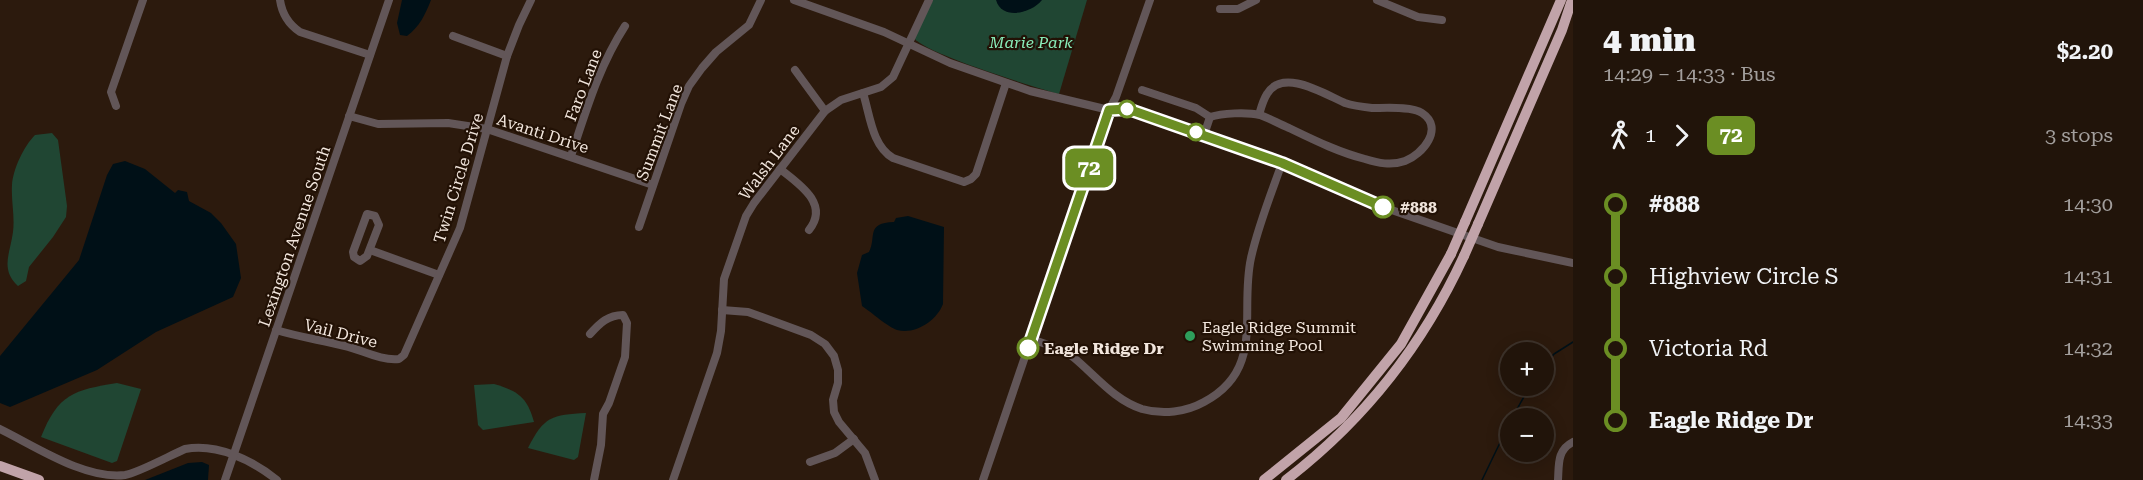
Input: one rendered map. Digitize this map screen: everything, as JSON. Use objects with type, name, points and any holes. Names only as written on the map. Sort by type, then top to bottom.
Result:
[{"type":"highway","points":[[1264,480],[1341,418],[1401,344],[1451,254],[1561,0]]},
{"type":"highway","points":[[1286,480],[1307,464],[1369,404],[1413,348],[1432,319],[1464,256],[1562,30],[1572,0]]},
{"type":"highway","points":[[0,466],[39,480]]},
{"type":"street","points":[[116,106],[111,93],[143,0]]},
{"type":"street","points":[[280,0],[284,15],[300,32],[370,55]]},
{"type":"street","name":"Lexington Avenue South","points":[[225,480],[389,0]]},
{"type":"street","name":"Twin Circle Drive","points":[[399,359],[404,355],[460,228],[507,56],[531,0]]},
{"type":"street","name":"Summit Lane","points":[[639,227],[689,86],[716,52],[749,25],[762,0]]},
{"type":"street","points":[[794,0],[884,32],[950,63],[1006,83],[1051,97],[1109,110],[1128,109],[1282,163],[1383,207],[1498,247],[1573,263]]},
{"type":"street","name":"Walsh Lane","points":[[673,480],[717,353],[724,279],[746,216],[825,111],[841,100],[881,87],[893,77],[929,0]]},
{"type":"street","points":[[983,480],[1109,110],[1116,97],[1150,0]]},
{"type":"street","points":[[1220,9],[1238,9],[1256,0]]},
{"type":"street","points":[[1377,0],[1418,17],[1442,20]]},
{"type":"street","name":"Faro Lane","points":[[571,156],[602,68],[613,44],[625,26]]},
{"type":"street","points":[[453,36],[507,56]]},
{"type":"street","points":[[795,70],[825,111]]},
{"type":"street","points":[[863,93],[878,142],[885,154],[964,182],[976,174],[1006,83]]},
{"type":"street","points":[[1210,117],[1219,114],[1259,115],[1333,149],[1381,164],[1396,164],[1412,159],[1431,138],[1431,125],[1422,113],[1408,109],[1347,104],[1314,88],[1292,83],[1279,83],[1267,93],[1259,115]]},
{"type":"street","points":[[1142,90],[1196,108],[1210,117]]},
{"type":"street","name":"Avanti Drive","points":[[349,116],[378,124],[448,123],[487,129],[653,185]]},
{"type":"street","points":[[1204,135],[1210,117]]},
{"type":"street","points":[[1031,339],[1071,356],[1117,396],[1141,408],[1160,412],[1178,411],[1212,398],[1232,379],[1245,354],[1248,335],[1247,289],[1250,260],[1282,163]]},
{"type":"street","points":[[780,169],[804,188],[813,200],[817,212],[814,225],[809,230]]},
{"type":"street","points":[[370,214],[375,216],[379,225],[370,250],[367,256],[360,261],[354,257],[353,252],[365,217],[370,214]]},
{"type":"street","points":[[370,250],[439,275]]},
{"type":"street","points":[[722,310],[748,312],[811,335],[825,344],[834,356],[838,370],[838,383],[833,400],[834,412],[839,422],[865,453],[875,480]]},
{"type":"street","points":[[590,334],[601,322],[613,315],[623,315],[627,323],[625,357],[603,414],[594,480]]},
{"type":"street","name":"Vail Drive","points":[[276,330],[387,359],[399,359]]},
{"type":"street","points":[[0,429],[76,467],[95,474],[126,475],[192,448],[214,449],[233,455],[261,468],[277,480]]},
{"type":"street","points":[[810,462],[835,453],[854,439]]},
{"type":"street","points":[[1558,480],[1560,453],[1573,442]]},
{"type":"green space","name":"Marie Park","points":[[933,0],[1087,0],[1059,94],[959,61],[923,45],[914,38]]},
{"type":"green space","points":[[52,133],[58,140],[67,206],[66,217],[29,267],[26,281],[18,286],[12,280],[8,267],[13,226],[14,172],[27,145],[35,135]]},
{"type":"green space","points":[[117,383],[141,389],[117,461],[112,463],[41,437],[54,411],[69,396],[89,388]]},
{"type":"green space","points":[[494,384],[520,396],[528,406],[534,422],[483,430],[478,425],[474,385]]},
{"type":"green space","points":[[586,413],[578,457],[574,460],[528,448],[539,429],[550,419]]},
{"type":"shaded area","points":[[402,0],[431,0],[422,20],[407,36],[400,35],[397,23]]},
{"type":"shaded area","points":[[996,0],[1042,0],[1025,11],[1011,13],[999,7]]},
{"type":"shaded area","points":[[125,161],[145,169],[175,193],[178,190],[187,192],[189,201],[211,213],[221,223],[236,244],[241,278],[233,297],[156,332],[97,370],[10,407],[0,403],[0,356],[79,260],[107,175],[113,164]]},
{"type":"shaded area","points":[[908,216],[944,227],[943,304],[931,321],[918,328],[904,331],[889,326],[862,306],[857,273],[862,255],[869,252],[875,228],[894,222],[896,218]]},
{"type":"shaded area","points":[[202,462],[209,465],[208,480],[145,480],[188,463]]},
{"type":"waterway","points":[[1554,354],[1573,342]]},
{"type":"waterway","points":[[1518,408],[1524,396]]},
{"type":"waterway","points":[[1482,480],[1500,443]]},
{"type":"bus line","name":"72","points":[[1028,348],[1109,110],[1128,109],[1204,135],[1282,163],[1383,207]]},
{"type":"place","name":"#888","points":[[1383,207]]},
{"type":"place","name":"Eagle Ridge Summit Swimming Pool","points":[[1190,336]]},
{"type":"place","name":"Eagle Ridge Dr","points":[[1028,348]]}]
